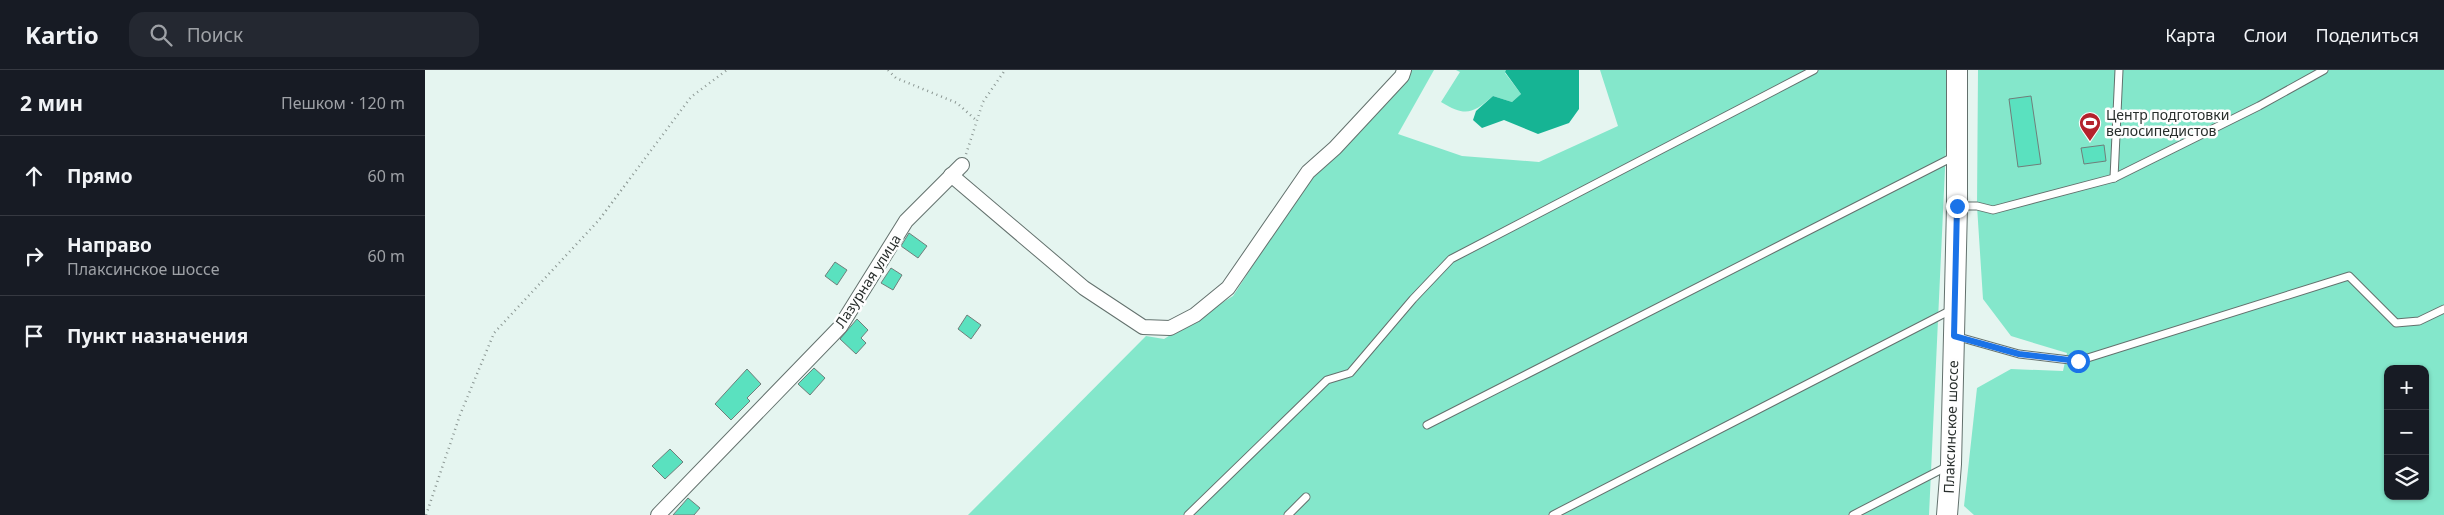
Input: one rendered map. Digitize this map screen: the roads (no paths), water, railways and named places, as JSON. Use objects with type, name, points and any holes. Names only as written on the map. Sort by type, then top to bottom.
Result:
[{"type":"main road","name":"Плаксинское шоссе","points":[[1947,515],[1951,464],[1955,308],[1958,154],[1957,70]]},
{"type":"street","points":[[951,175],[1084,288],[1143,327],[1170,328],[1195,315],[1228,288],[1308,172],[1335,148],[1402,76],[1404,70]]},
{"type":"street","name":"Лазурная улица","points":[[658,515],[840,327],[906,221],[962,165]]},
{"type":"lane","points":[[1187,515],[1327,380],[1350,373],[1413,299],[1451,259],[1814,70]]},
{"type":"lane","points":[[2114,178],[2119,70]]},
{"type":"lane","points":[[1957,206],[1977,206],[1993,210],[2114,178],[2259,106],[2324,70]]},
{"type":"lane","points":[[1427,424],[1958,154]]},
{"type":"lane","points":[[1954,336],[2019,354],[2078,361],[2349,276],[2396,323],[2419,321],[2444,309]]},
{"type":"lane","points":[[1553,515],[1955,308]]},
{"type":"lane","points":[[1853,515],[1951,464]]},
{"type":"lane","points":[[1288,515],[1306,497]]},
{"type":"place","name":"Центр подготовки велосипедистов","points":[[2090,142]]}]
